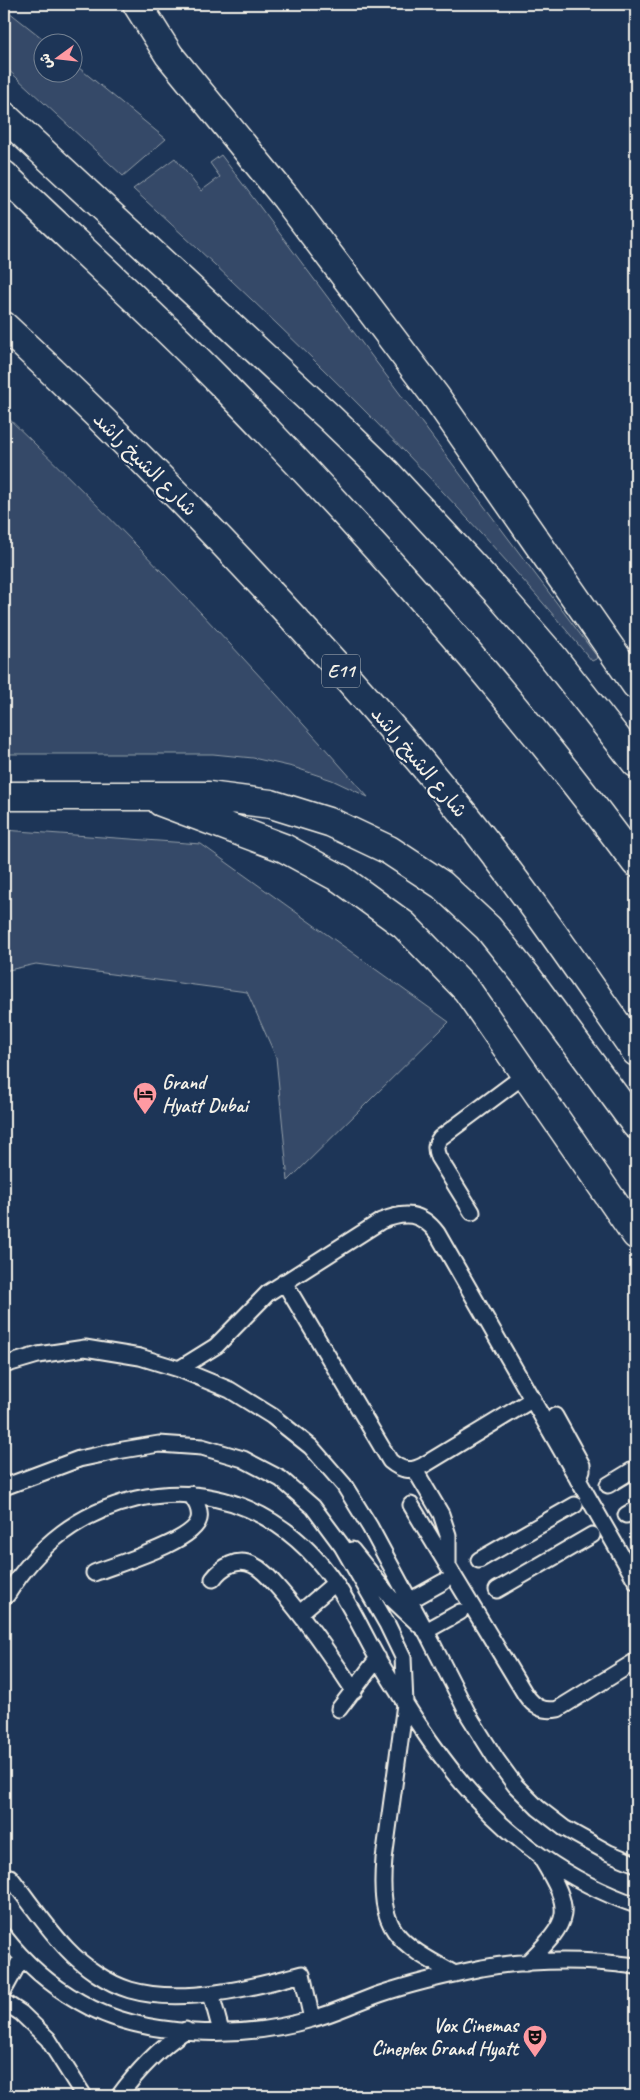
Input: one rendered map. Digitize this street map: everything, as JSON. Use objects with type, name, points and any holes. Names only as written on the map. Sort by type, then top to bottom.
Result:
[{"type":"main road","points":[[137,4],[170,55],[286,198],[424,382],[636,685]]},
{"type":"main road","points":[[4,116],[387,473],[498,592],[553,657],[636,763]]},
{"type":"main road","points":[[4,175],[220,382],[347,514],[468,651],[584,793],[636,863]]},
{"type":"main road","name":"شارع الشيخ راشد","points":[[4,326],[151,468],[260,581],[364,697],[466,816],[562,944],[636,1052]]},
{"type":"main road","points":[[4,796],[209,796],[271,804],[332,822],[389,850],[442,885],[488,928],[528,978],[636,1125]]},
{"type":"main road","points":[[146,796],[284,848],[349,884],[404,925],[467,990],[636,1235]]},
{"type":"lane","points":[[472,1212],[436,1152],[437,1142],[526,1074]]},
{"type":"lane","points":[[179,1369],[216,1346],[254,1306],[284,1282],[381,1220],[396,1214],[413,1215],[428,1221],[437,1232],[636,1581]]},
{"type":"lane","points":[[284,1282],[390,1461],[398,1468],[406,1471],[415,1470],[534,1400]]},
{"type":"lane","points":[[4,1365],[38,1354],[85,1348],[140,1357],[179,1369],[230,1390],[272,1416],[311,1447],[344,1484],[370,1527],[469,1716],[496,1759],[516,1785],[538,1808],[564,1828],[609,1853],[636,1864]]},
{"type":"lane","points":[[555,1416],[582,1465],[578,1480]]},
{"type":"lane","points":[[4,1487],[79,1459],[159,1444],[202,1447],[243,1459],[281,1479],[313,1507],[342,1546],[387,1624],[403,1656],[405,1704],[384,1859],[382,1885],[384,1908],[392,1929],[407,1946],[455,1974]]},
{"type":"lane","points":[[608,1485],[636,1468]]},
{"type":"lane","points":[[415,1470],[441,1514],[448,1535],[448,1565]]},
{"type":"lane","points":[[94,1573],[173,1543],[193,1530],[199,1519],[198,1505],[190,1494]]},
{"type":"lane","points":[[5,1590],[49,1542],[81,1520],[117,1504],[155,1495],[190,1494],[216,1497],[251,1510],[284,1529],[312,1554],[335,1583],[405,1704],[430,1741],[464,1785],[495,1818],[541,1857],[588,1884],[636,1905]]},
{"type":"lane","points":[[411,1505],[530,1702],[538,1708],[548,1711],[558,1709],[636,1661]]},
{"type":"lane","points":[[479,1560],[574,1505]]},
{"type":"lane","points":[[497,1590],[592,1535]]},
{"type":"lane","points":[[342,1546],[357,1553],[390,1597],[426,1631]]},
{"type":"lane","points":[[213,1579],[222,1568],[236,1562],[251,1564],[263,1572],[300,1612],[354,1691]]},
{"type":"lane","points":[[409,1601],[443,1582]]},
{"type":"lane","points":[[300,1612],[335,1583]]},
{"type":"lane","points":[[426,1631],[460,1612]]},
{"type":"lane","points":[[340,1709],[378,1658]]},
{"type":"lane","points":[[527,1963],[558,1930],[563,1915],[563,1900],[558,1885],[541,1857]]},
{"type":"lane","points":[[10,1877],[66,1949],[106,1980],[130,1990],[168,1995],[211,1994],[254,1988],[302,1974],[312,2019]]},
{"type":"lane","points":[[4,1936],[21,1958],[49,1982],[81,2003],[118,2019],[166,2029],[221,2032],[264,2029],[312,2019],[381,1994],[484,1968],[568,1960],[636,1966]]},
{"type":"lane","points":[[4,1990],[21,1958]]},
{"type":"lane","points":[[211,1994],[221,2032]]},
{"type":"lane","points":[[4,2002],[48,2039],[84,2096]]},
{"type":"lane","points":[[119,2096],[167,2042],[186,2030]]},
{"type":"shaded area","points":[[4,8],[34,32],[32,32],[32,82],[82,82],[82,70],[166,139],[123,176],[4,66]]},
{"type":"shaded area","points":[[221,155],[598,658],[592,661],[484,536],[371,417],[253,301],[133,189],[175,158],[201,191],[220,177],[210,163]]},
{"type":"shaded area","points":[[4,414],[145,554],[368,797],[332,780],[293,767],[253,758],[213,754],[4,754]]},
{"type":"shaded area","points":[[4,830],[201,844],[449,1022],[288,1181],[276,1057],[247,992],[36,964],[4,971]]},
{"type":"place","name":"Grand Hyatt Dubai","points":[[145,1115]]},
{"type":"place","name":"Vox Cinemas Cineplex Grand Hyatt","points":[[535,2058]]}]
